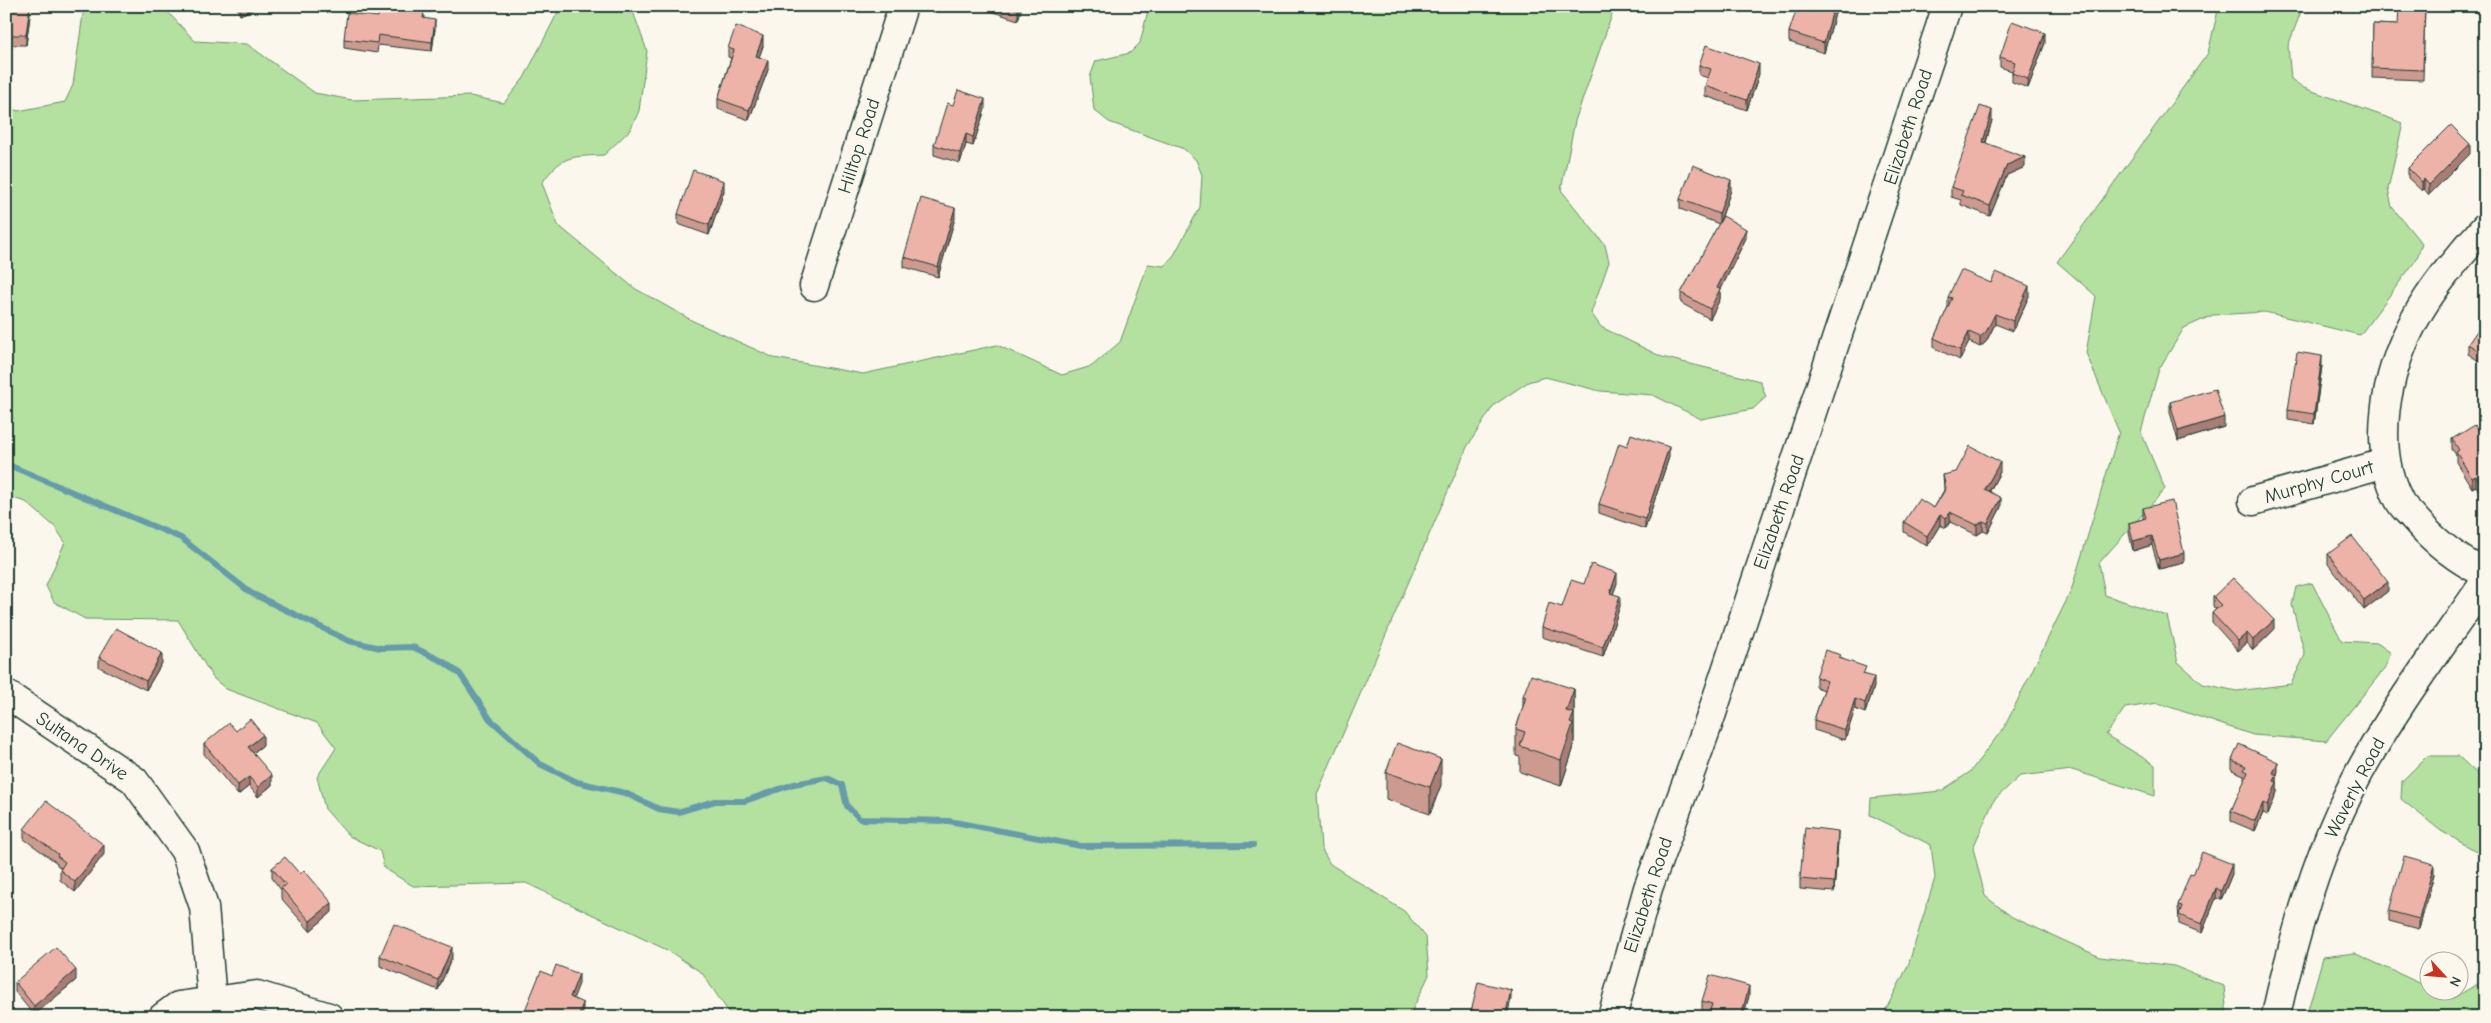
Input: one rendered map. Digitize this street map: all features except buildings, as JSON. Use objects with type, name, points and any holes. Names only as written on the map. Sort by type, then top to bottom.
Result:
[{"type":"street","name":"Hilltop Road","points":[[814,286],[903,6]]},
{"type":"street","name":"Elizabeth Road","points":[[1612,1017],[1648,888],[1710,719],[1947,6]]},
{"type":"street","points":[[2485,228],[2451,266],[2414,321],[2396,362],[2384,418],[2386,463],[2399,501],[2432,538],[2465,564],[2485,574]]},
{"type":"street","name":"Murphy Court","points":[[2253,501],[2386,463]]},
{"type":"street","name":"Waverly Road","points":[[2276,1017],[2279,998],[2306,900],[2331,835],[2359,772],[2395,712],[2485,582]]},
{"type":"street","name":"Sultana Drive","points":[[6,694],[134,780],[185,851],[204,907],[212,1000]]},
{"type":"street","points":[[163,1017],[178,1006],[257,994],[329,1017]]},
{"type":"green space","points":[[87,6],[162,6],[195,41],[247,44],[315,93],[352,100],[470,96],[504,103],[524,78],[561,6],[631,6],[647,51],[639,111],[630,130],[604,155],[568,159],[556,167],[542,183],[558,225],[634,288],[693,321],[774,358],[863,374],[997,345],[1062,375],[1092,366],[1120,342],[1148,264],[1164,266],[1174,255],[1200,207],[1202,175],[1196,160],[1184,149],[1109,122],[1094,110],[1090,77],[1096,61],[1130,53],[1140,43],[1149,6],[1615,6],[1575,121],[1561,190],[1605,245],[1609,262],[1591,313],[1601,327],[1662,357],[1760,381],[1766,397],[1753,409],[1701,419],[1653,395],[1600,391],[1545,377],[1528,382],[1494,405],[1467,447],[1317,794],[1321,848],[1330,864],[1404,911],[1426,937],[1429,975],[1409,1017],[732,1017],[702,973],[669,951],[526,883],[413,886],[384,868],[380,851],[349,836],[325,809],[317,777],[336,748],[317,723],[226,689],[213,678],[178,620],[85,619],[54,602],[46,586],[65,542],[55,527],[26,502],[6,496],[6,107],[18,111],[65,102],[73,85],[83,14]]},
{"type":"green space","points":[[2219,6],[2303,6],[2288,46],[2291,79],[2304,88],[2403,123],[2388,189],[2392,207],[2422,244],[2416,260],[2360,335],[2265,312],[2213,315],[2184,328],[2159,369],[2141,432],[2165,489],[2099,563],[2105,595],[2167,616],[2178,662],[2203,684],[2237,691],[2291,684],[2305,655],[2292,605],[2296,587],[2312,583],[2342,641],[2377,643],[2391,653],[2385,668],[2326,741],[2253,735],[2158,703],[2125,708],[2106,735],[2155,765],[2155,796],[2072,770],[2020,776],[1994,800],[1973,848],[1985,896],[2012,917],[2100,957],[2174,966],[2224,986],[2227,1017],[1882,1017],[1908,966],[1935,878],[1931,845],[1870,815],[1871,798],[1941,791],[1970,772],[2005,726],[2071,591],[2119,432],[2086,353],[2096,296],[2057,262],[2208,53]]},
{"type":"green space","points":[[2427,756],[2458,756],[2485,781],[2485,856],[2441,831],[2401,799],[2402,781]]},
{"type":"green space","points":[[2354,953],[2418,982],[2418,1000],[2468,1000],[2468,990],[2485,980],[2485,1017],[2306,1017],[2323,957]]},
{"type":"waterway","points":[[6,464],[181,538],[251,593],[349,641],[381,648],[413,647],[444,662],[460,674],[490,719],[540,764],[577,782],[625,793],[659,809],[678,812],[715,801],[745,801],[794,784],[827,778],[842,785],[847,806],[860,819],[949,821],[1081,846],[1253,845]]}]
